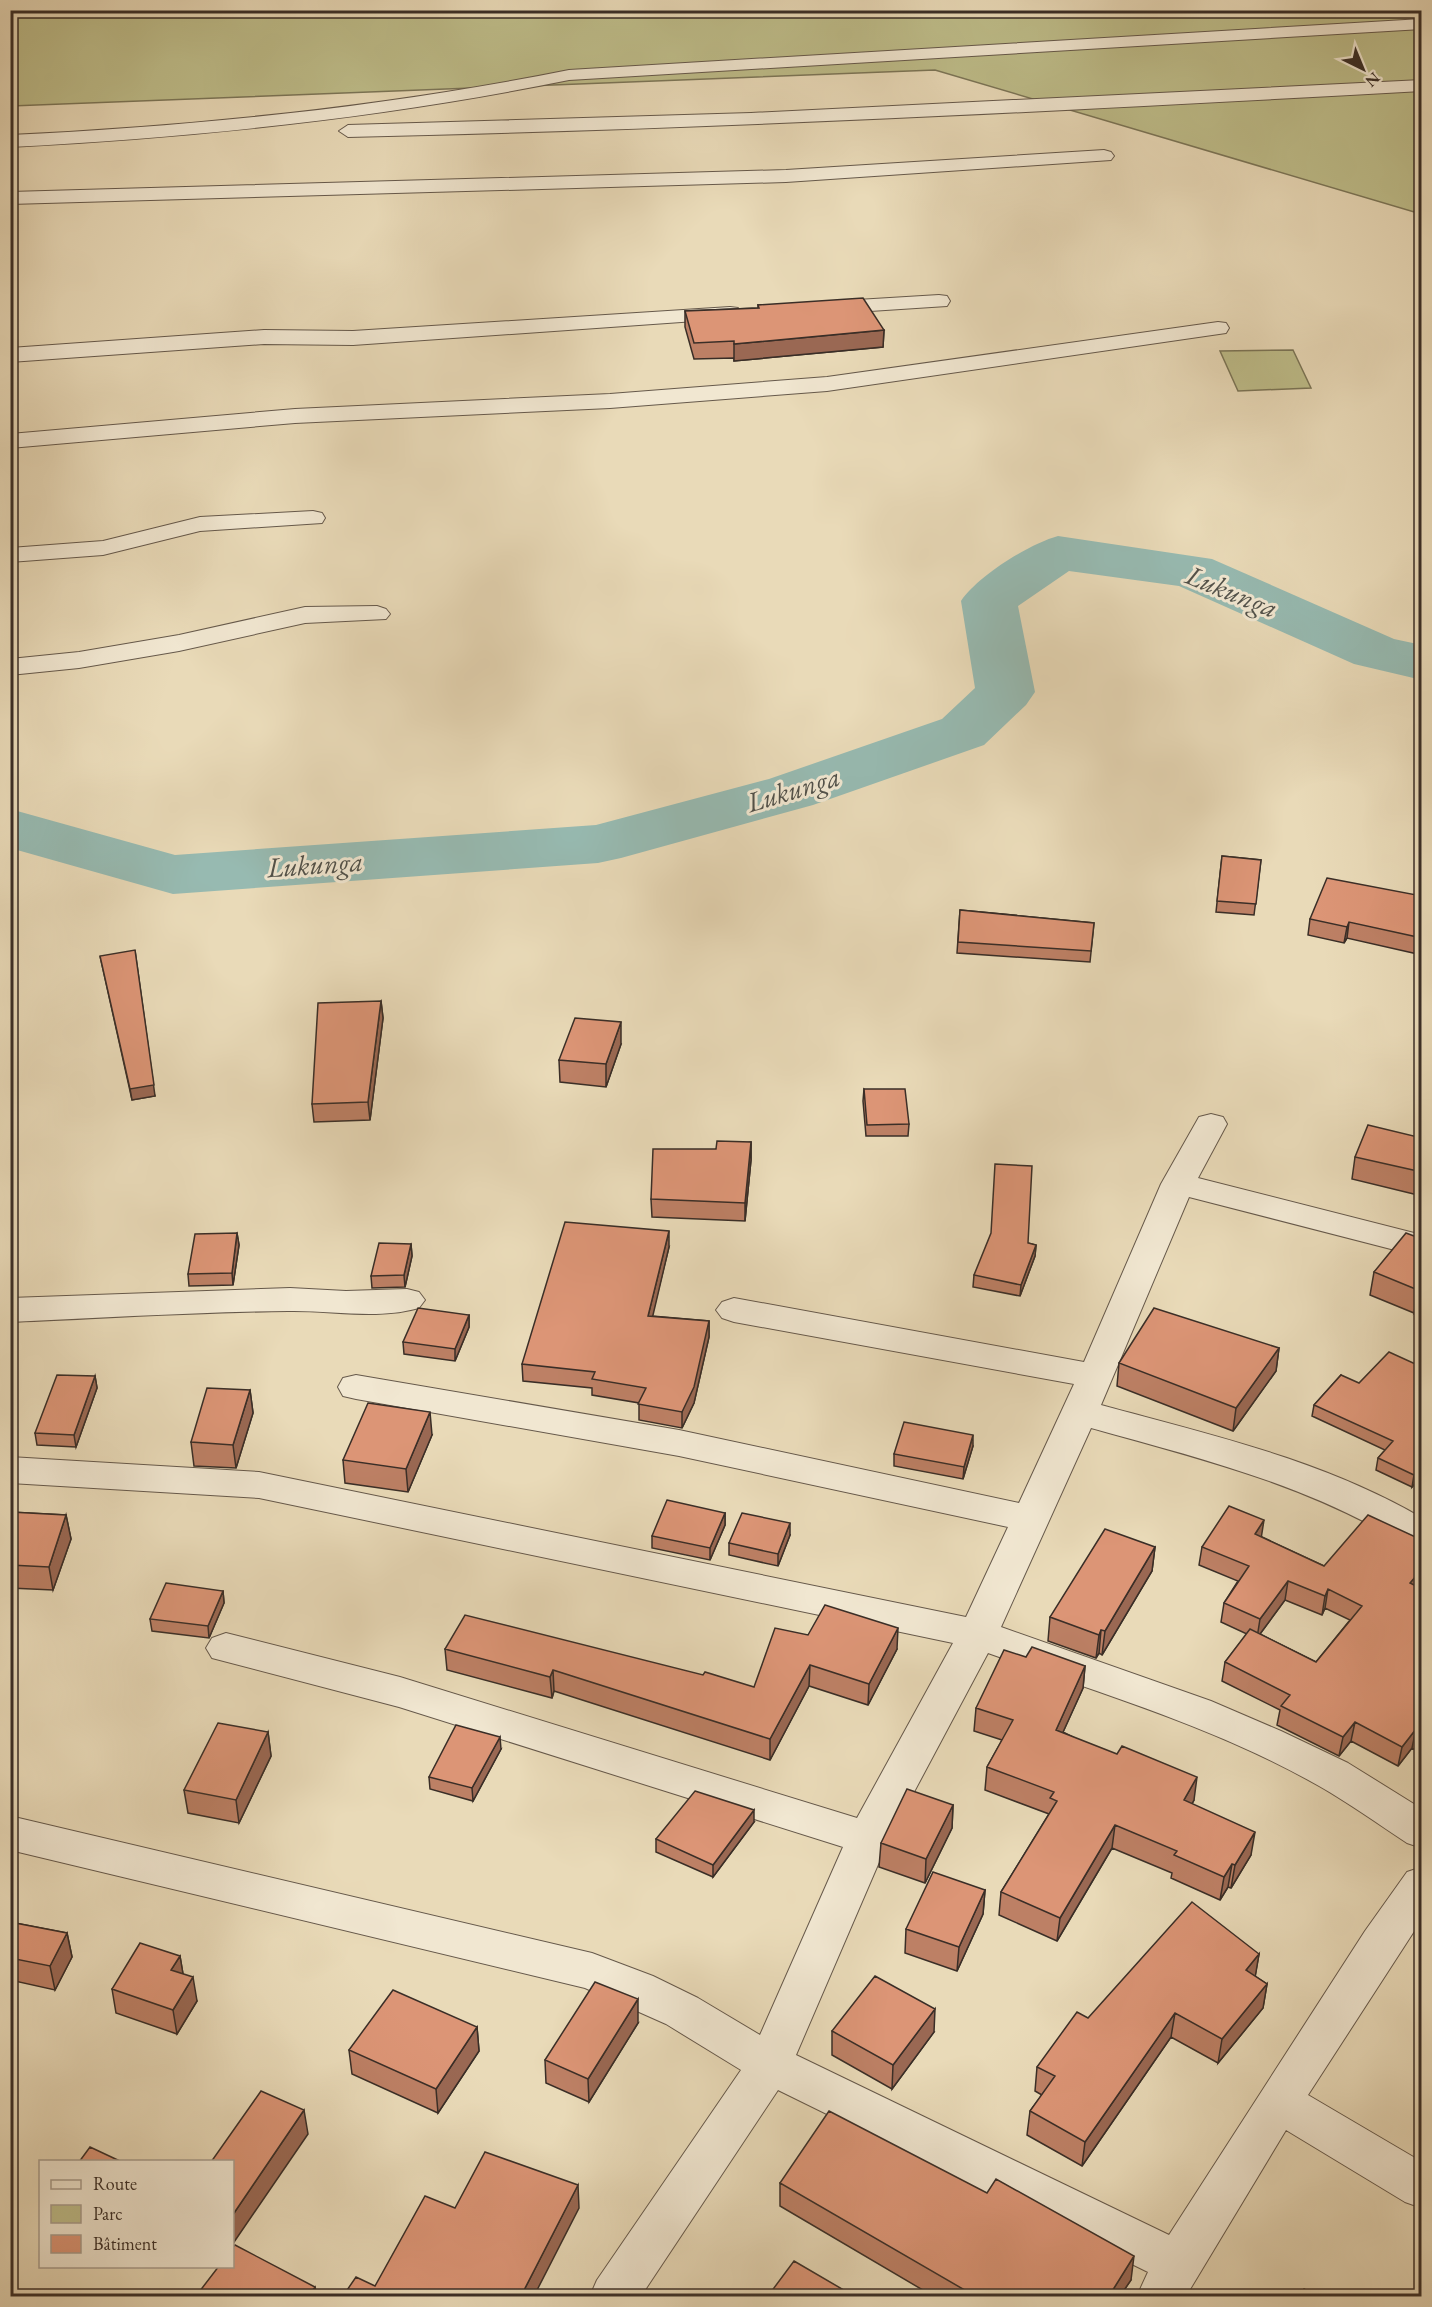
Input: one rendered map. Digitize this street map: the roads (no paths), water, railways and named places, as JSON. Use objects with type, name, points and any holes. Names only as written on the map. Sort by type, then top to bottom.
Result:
[{"type":"street","points":[[1342,28],[1422,12]]},
{"type":"street","points":[[10,141],[193,131],[327,116],[478,95],[569,75],[1422,24]]},
{"type":"street","points":[[142,134],[622,124],[943,112],[1422,85]]},
{"type":"street","points":[[10,198],[786,176],[1104,156]]},
{"type":"street","points":[[803,309],[939,302]]},
{"type":"street","points":[[10,355],[264,337],[352,338],[745,312]]},
{"type":"street","points":[[10,441],[295,416],[610,401],[827,384],[1218,328]]},
{"type":"street","points":[[10,555],[103,548],[200,524],[314,518]]},
{"type":"street","points":[[10,667],[79,660],[179,643],[305,615],[377,614]]},
{"type":"street","points":[[614,2296],[770,2064],[868,1838],[978,1634],[1088,1394],[1178,1184],[1211,1124]]},
{"type":"street","points":[[1178,1184],[1340,1222],[1422,1246]]},
{"type":"street","points":[[10,1310],[290,1299],[346,1302],[407,1300]]},
{"type":"street","points":[[734,1310],[1088,1394],[1336,1490],[1395,1518],[1422,1536]]},
{"type":"street","points":[[356,1387],[679,1443],[1030,1519]]},
{"type":"street","points":[[10,1470],[259,1485],[978,1634],[1197,1712],[1266,1742],[1333,1774],[1422,1832]]},
{"type":"street","points":[[226,1648],[400,1692],[868,1838]]},
{"type":"street","points":[[10,1833],[482,1942],[592,1971],[638,1989],[682,2011],[770,2064],[1169,2280],[1384,1937],[1422,1884]]},
{"type":"street","points":[[1279,2102],[1422,2187]]},
{"type":"waterway","name":"Lukunga","points":[[10,828],[173,875],[598,844],[791,792],[963,732],[1005,692],[989,601],[1058,553],[1192,571],[1375,652],[1422,663]]}]
